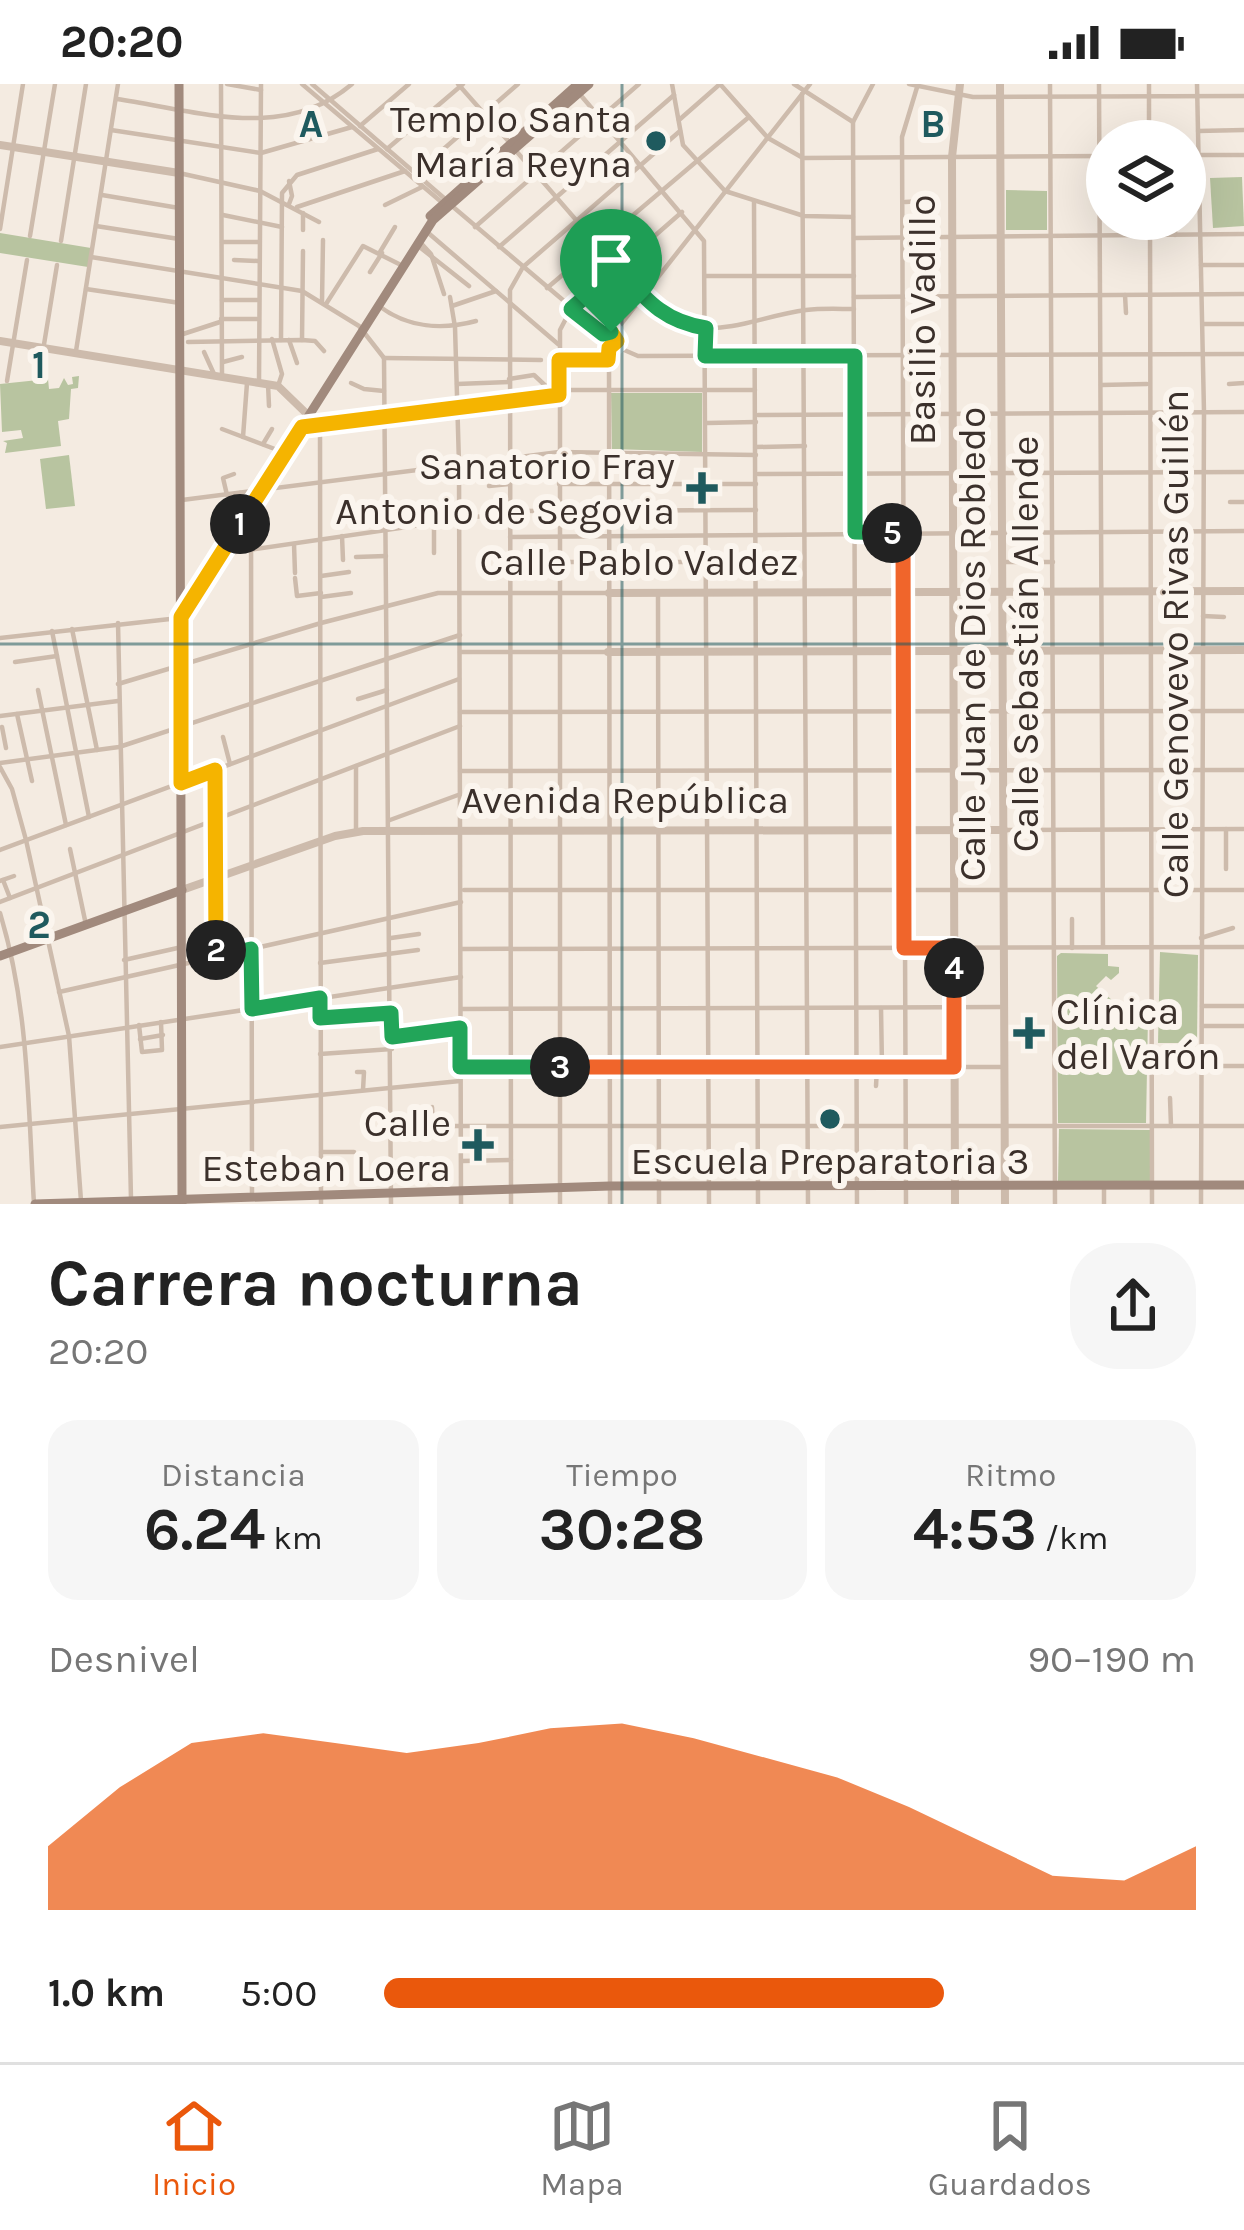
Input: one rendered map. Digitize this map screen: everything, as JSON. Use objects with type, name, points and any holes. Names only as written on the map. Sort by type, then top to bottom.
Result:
[{"type":"main road","points":[[179,84],[179,303],[184,338],[178,614],[182,1202]]},
{"type":"main road","points":[[178,614],[398,267],[448,204],[576,87],[590,84]]},
{"type":"main road","points":[[361,328],[398,267],[448,204]]},
{"type":"main road","points":[[251,496],[307,414]]},
{"type":"main road","points":[[6,953],[182,890]]},
{"type":"main road","points":[[34,1204],[391,1199],[461,1191],[610,1186],[1244,1185]]},
{"type":"street","points":[[1,231],[23,84]]},
{"type":"street","points":[[30,236],[55,84]]},
{"type":"street","points":[[60,241],[86,84]]},
{"type":"street","points":[[76,353],[118,84]]},
{"type":"street","points":[[218,376],[224,362],[224,84],[261,87],[259,339],[269,406]]},
{"type":"street","points":[[302,84],[388,149],[422,187],[448,204]]},
{"type":"street","points":[[312,84],[329,103]]},
{"type":"street","points":[[111,130],[261,153],[356,126],[409,84]]},
{"type":"street","points":[[288,205],[410,173],[518,84]]},
{"type":"street","points":[[475,226],[639,84]]},
{"type":"street","points":[[672,84],[683,145],[725,191],[804,216],[854,217]]},
{"type":"street","points":[[679,120],[720,84],[768,138],[803,158],[1086,156]]},
{"type":"street","points":[[794,84],[853,122]]},
{"type":"street","points":[[356,126],[571,309],[603,334],[614,333],[809,84]]},
{"type":"street","points":[[857,1204],[853,122],[873,84]]},
{"type":"street","name":"Basilio Vadillo","points":[[956,1204],[952,157],[960,84]]},
{"type":"street","name":"Calle Juan de Dios Robledo","points":[[1000,84],[1004,1204]]},
{"type":"street","name":"Calle Sebastián Allende","points":[[1050,84],[1054,1204]]},
{"type":"street","points":[[1099,84],[1101,120]]},
{"type":"street","points":[[1149,84],[1149,120]]},
{"type":"street","name":"Calle Genovevo Rivas Guillén","points":[[1197,84],[1198,120]]},
{"type":"street","points":[[116,99],[261,122],[329,103],[348,85]]},
{"type":"street","points":[[388,149],[460,85],[643,297],[668,317],[706,328],[755,324],[805,310],[854,309]]},
{"type":"street","points":[[906,1204],[902,157],[915,85],[959,96],[1244,96]]},
{"type":"street","points":[[576,87],[704,241],[709,1204]]},
{"type":"street","points":[[802,93],[808,1204]]},
{"type":"street","points":[[499,247],[674,95]]},
{"type":"street","points":[[547,288],[749,117]]},
{"type":"street","points":[[1206,131],[1244,130]]},
{"type":"street","points":[[511,1204],[508,302],[512,282],[524,268],[680,131]]},
{"type":"street","points":[[0,146],[179,173],[260,191],[319,222]]},
{"type":"street","points":[[296,359],[285,340],[281,287],[282,227],[292,196],[289,182],[297,175],[378,149]]},
{"type":"street","points":[[1206,155],[1244,155]]},
{"type":"street","points":[[385,205],[422,187]]},
{"type":"street","points":[[101,195],[179,208]]},
{"type":"street","points":[[902,202],[923,201]]},
{"type":"street","points":[[754,202],[758,1204]]},
{"type":"street","points":[[560,1204],[558,344],[562,320],[571,309],[682,212]]},
{"type":"street","points":[[303,230],[304,213]]},
{"type":"street","points":[[221,215],[282,227]]},
{"type":"street","points":[[96,226],[179,239]]},
{"type":"street","points":[[370,272],[395,227]]},
{"type":"street","points":[[1206,235],[1244,234]]},
{"type":"street","points":[[854,238],[1086,235]]},
{"type":"street","points":[[420,239],[469,286]]},
{"type":"street","points":[[420,239],[496,291],[558,344]]},
{"type":"street","points":[[323,240],[324,303]]},
{"type":"street","points":[[1101,240],[1102,947]]},
{"type":"street","points":[[1150,240],[1152,1204]]},
{"type":"street","name":"Calle Genovevo Rivas Guillén","points":[[1200,240],[1202,1204]]},
{"type":"street","points":[[222,242],[260,242]]},
{"type":"street","points":[[324,303],[363,246],[398,267]]},
{"type":"street","points":[[348,250],[358,256]]},
{"type":"street","points":[[302,340],[303,251]]},
{"type":"street","points":[[431,254],[452,306],[457,384],[461,1204]]},
{"type":"street","points":[[91,256],[302,291],[361,328],[384,358],[391,1199]]},
{"type":"street","points":[[7,381],[26,260]]},
{"type":"street","points":[[233,260],[260,261]]},
{"type":"street","points":[[39,376],[57,265]]},
{"type":"street","points":[[1201,265],[1244,265]]},
{"type":"street","points":[[705,276],[854,276]]},
{"type":"street","points":[[445,292],[461,279]]},
{"type":"street","points":[[86,289],[179,303]]},
{"type":"street","points":[[452,306],[496,291]]},
{"type":"street","points":[[854,296],[1244,294]]},
{"type":"street","points":[[1125,295],[1126,313]]},
{"type":"street","points":[[222,300],[260,300]]},
{"type":"street","points":[[378,305],[420,325],[455,327],[476,321]]},
{"type":"street","points":[[184,338],[221,320],[260,320]]},
{"type":"street","points":[[1203,324],[1244,324]]},
{"type":"street","points":[[610,1204],[608,360],[617,338],[614,333]]},
{"type":"street","points":[[603,334],[602,344],[638,356],[1244,354]]},
{"type":"street","points":[[184,338],[315,341],[324,351]]},
{"type":"street","points":[[268,384],[282,374],[272,339]]},
{"type":"street","points":[[0,341],[268,384],[320,423]]},
{"type":"street","points":[[204,352],[218,376]]},
{"type":"street","points":[[224,362],[242,357]]},
{"type":"street","points":[[384,358],[541,360]]},
{"type":"street","points":[[559,360],[608,360]]},
{"type":"street","points":[[457,384],[534,375],[550,390]]},
{"type":"street","points":[[243,437],[247,381]]},
{"type":"street","points":[[351,383],[384,391]]},
{"type":"street","points":[[1229,384],[1244,383]]},
{"type":"street","points":[[1101,385],[1147,384]]},
{"type":"street","points":[[302,427],[559,393],[755,390]]},
{"type":"street","points":[[706,423],[805,415],[1244,412]]},
{"type":"street","points":[[320,423],[321,1200]]},
{"type":"street","points":[[222,429],[280,451]]},
{"type":"street","points":[[263,444],[272,429]]},
{"type":"street","points":[[756,446],[805,446]]},
{"type":"street","points":[[180,500],[251,496],[559,452],[756,455]]},
{"type":"street","points":[[756,475],[1244,472]]},
{"type":"street","points":[[227,495],[223,478],[234,475]]},
{"type":"street","points":[[489,485],[509,484]]},
{"type":"street","points":[[559,484],[756,484]]},
{"type":"street","points":[[251,496],[252,1201]]},
{"type":"street","points":[[1230,502],[1244,502]]},
{"type":"street","points":[[218,555],[509,512],[756,510]]},
{"type":"street","points":[[434,524],[434,553]]},
{"type":"street","points":[[510,537],[1244,531]]},
{"type":"street","points":[[342,536],[343,560]]},
{"type":"street","points":[[294,544],[297,596],[351,593]]},
{"type":"street","points":[[356,557],[387,556]]},
{"type":"street","points":[[510,562],[706,562]]},
{"type":"street","points":[[1002,562],[1053,562]]},
{"type":"street","points":[[321,575],[350,572]]},
{"type":"street","name":"Calle Pablo Valdez","points":[[118,684],[321,623],[459,592],[1244,591]]},
{"type":"street","points":[[658,593],[659,1204]]},
{"type":"street","points":[[0,638],[178,614]]},
{"type":"street","points":[[1203,616],[1224,617]]},
{"type":"street","points":[[118,623],[131,1202]]},
{"type":"street","points":[[72,629],[97,750]]},
{"type":"street","points":[[52,631],[89,817]]},
{"type":"street","points":[[81,1203],[69,1036],[26,840],[0,765],[119,747],[460,635]]},
{"type":"street","points":[[460,652],[1244,650]]},
{"type":"street","points":[[15,662],[57,656]]},
{"type":"street","points":[[0,850],[459,679]]},
{"type":"street","points":[[358,699],[388,689]]},
{"type":"street","points":[[38,690],[66,825]]},
{"type":"street","points":[[0,716],[118,701]]},
{"type":"street","points":[[460,712],[1244,711]]},
{"type":"street","points":[[17,714],[32,781]]},
{"type":"street","points":[[0,902],[460,726]]},
{"type":"street","points":[[2,728],[6,748]]},
{"type":"street","points":[[223,736],[230,764]]},
{"type":"street","points":[[356,766],[356,832]]},
{"type":"street","points":[[215,770],[216,957]]},
{"type":"street","points":[[460,771],[1244,770]]},
{"type":"street","points":[[390,825],[460,794]]},
{"type":"street","name":"Avenida República","points":[[182,890],[321,842],[390,825],[460,831],[1004,830]]},
{"type":"street","points":[[1226,829],[1226,869]]},
{"type":"street","points":[[1004,830],[1244,829]]},
{"type":"street","points":[[70,849],[86,925]]},
{"type":"street","points":[[10,898],[2,880],[14,876]]},
{"type":"street","points":[[461,890],[1244,890]]},
{"type":"street","points":[[59,992],[461,902]]},
{"type":"street","points":[[0,913],[27,1042],[34,1204]]},
{"type":"street","points":[[1072,919],[1072,948]]},
{"type":"street","points":[[1202,938],[1233,928]]},
{"type":"street","points":[[391,938],[419,934]]},
{"type":"street","points":[[124,960],[182,947]]},
{"type":"street","points":[[461,949],[1244,947]]},
{"type":"street","points":[[320,963],[418,950]]},
{"type":"street","points":[[0,1046],[461,977]]},
{"type":"street","points":[[1202,1006],[1244,1006]]},
{"type":"street","points":[[460,1010],[1003,1007]]},
{"type":"street","points":[[876,1086],[881,1008]]},
{"type":"street","points":[[320,1018],[391,1013]]},
{"type":"street","points":[[139,1025],[142,1052],[164,1049],[161,1022]]},
{"type":"street","points":[[1202,1026],[1244,1026]]},
{"type":"street","points":[[392,1037],[460,1028]]},
{"type":"street","points":[[140,1039],[163,1035]]},
{"type":"street","points":[[320,1054],[392,1049]]},
{"type":"street","points":[[1202,1066],[1244,1066]]},
{"type":"street","points":[[460,1067],[1003,1067]]},
{"type":"street","points":[[357,1072],[364,1072],[363,1090]]},
{"type":"street","points":[[0,1126],[224,1108],[460,1081]]},
{"type":"street","points":[[1170,1098],[1171,1126]]},
{"type":"street","points":[[432,1107],[433,1126]]},
{"type":"street","points":[[392,1126],[1244,1126]]},
{"type":"street","points":[[321,1153],[354,1151]]},
{"type":"street","points":[[460,1161],[511,1160]]},
{"type":"street","points":[[834,1162],[834,1186]]},
{"type":"street","points":[[1104,1185],[1104,1204]]},
{"type":"green space","points":[[1242,177],[1244,226],[1213,228],[1210,178]]},
{"type":"green space","points":[[1006,190],[1047,191],[1047,230],[1006,230]]},
{"type":"green space","points":[[0,233],[91,248],[88,267],[0,253]]},
{"type":"green space","points":[[79,376],[78,388],[71,389],[69,419],[58,421],[61,446],[5,453],[7,443],[3,441],[23,438],[21,430],[2,432],[0,384],[48,379],[49,389],[59,388],[64,378],[68,385],[73,384],[72,377]]},
{"type":"green space","points":[[611,393],[702,393],[702,452],[612,449]]},
{"type":"green space","points":[[69,455],[75,506],[46,509],[40,459]]},
{"type":"green space","points":[[1160,952],[1198,955],[1197,1043],[1158,1043]]},
{"type":"green space","points":[[1108,954],[1108,966],[1119,967],[1119,973],[1111,980],[1106,976],[1096,986],[1129,1015],[1148,1016],[1146,1123],[1058,1123],[1057,956]]},
{"type":"green space","points":[[1059,1129],[1150,1130],[1150,1182],[1058,1181]]},
{"type":"place","name":"Templo Santa María Reyna","points":[[656,141]]},
{"type":"place","name":"Sanatorio Fray Antonio de Segovia","points":[[702,488]]},
{"type":"place","name":"Clínica del Varón","points":[[1029,1033]]},
{"type":"place","name":"Escuela Preparatoria 3","points":[[830,1119]]},
{"type":"place","name":"Calle Esteban Loera","points":[[478,1145]]},
{"type":"route","points":[[618,268],[656,310],[684,324],[706,328],[705,356],[855,356],[855,532],[903,534],[904,948],[954,948],[954,1067],[460,1067],[460,1028],[392,1037],[391,1013],[320,1018],[320,998],[252,1009],[251,949],[216,957],[215,770],[181,783],[181,617],[302,427],[559,395],[559,360],[608,360],[609,348],[617,341],[611,332],[603,334],[571,309],[618,268]]}]
